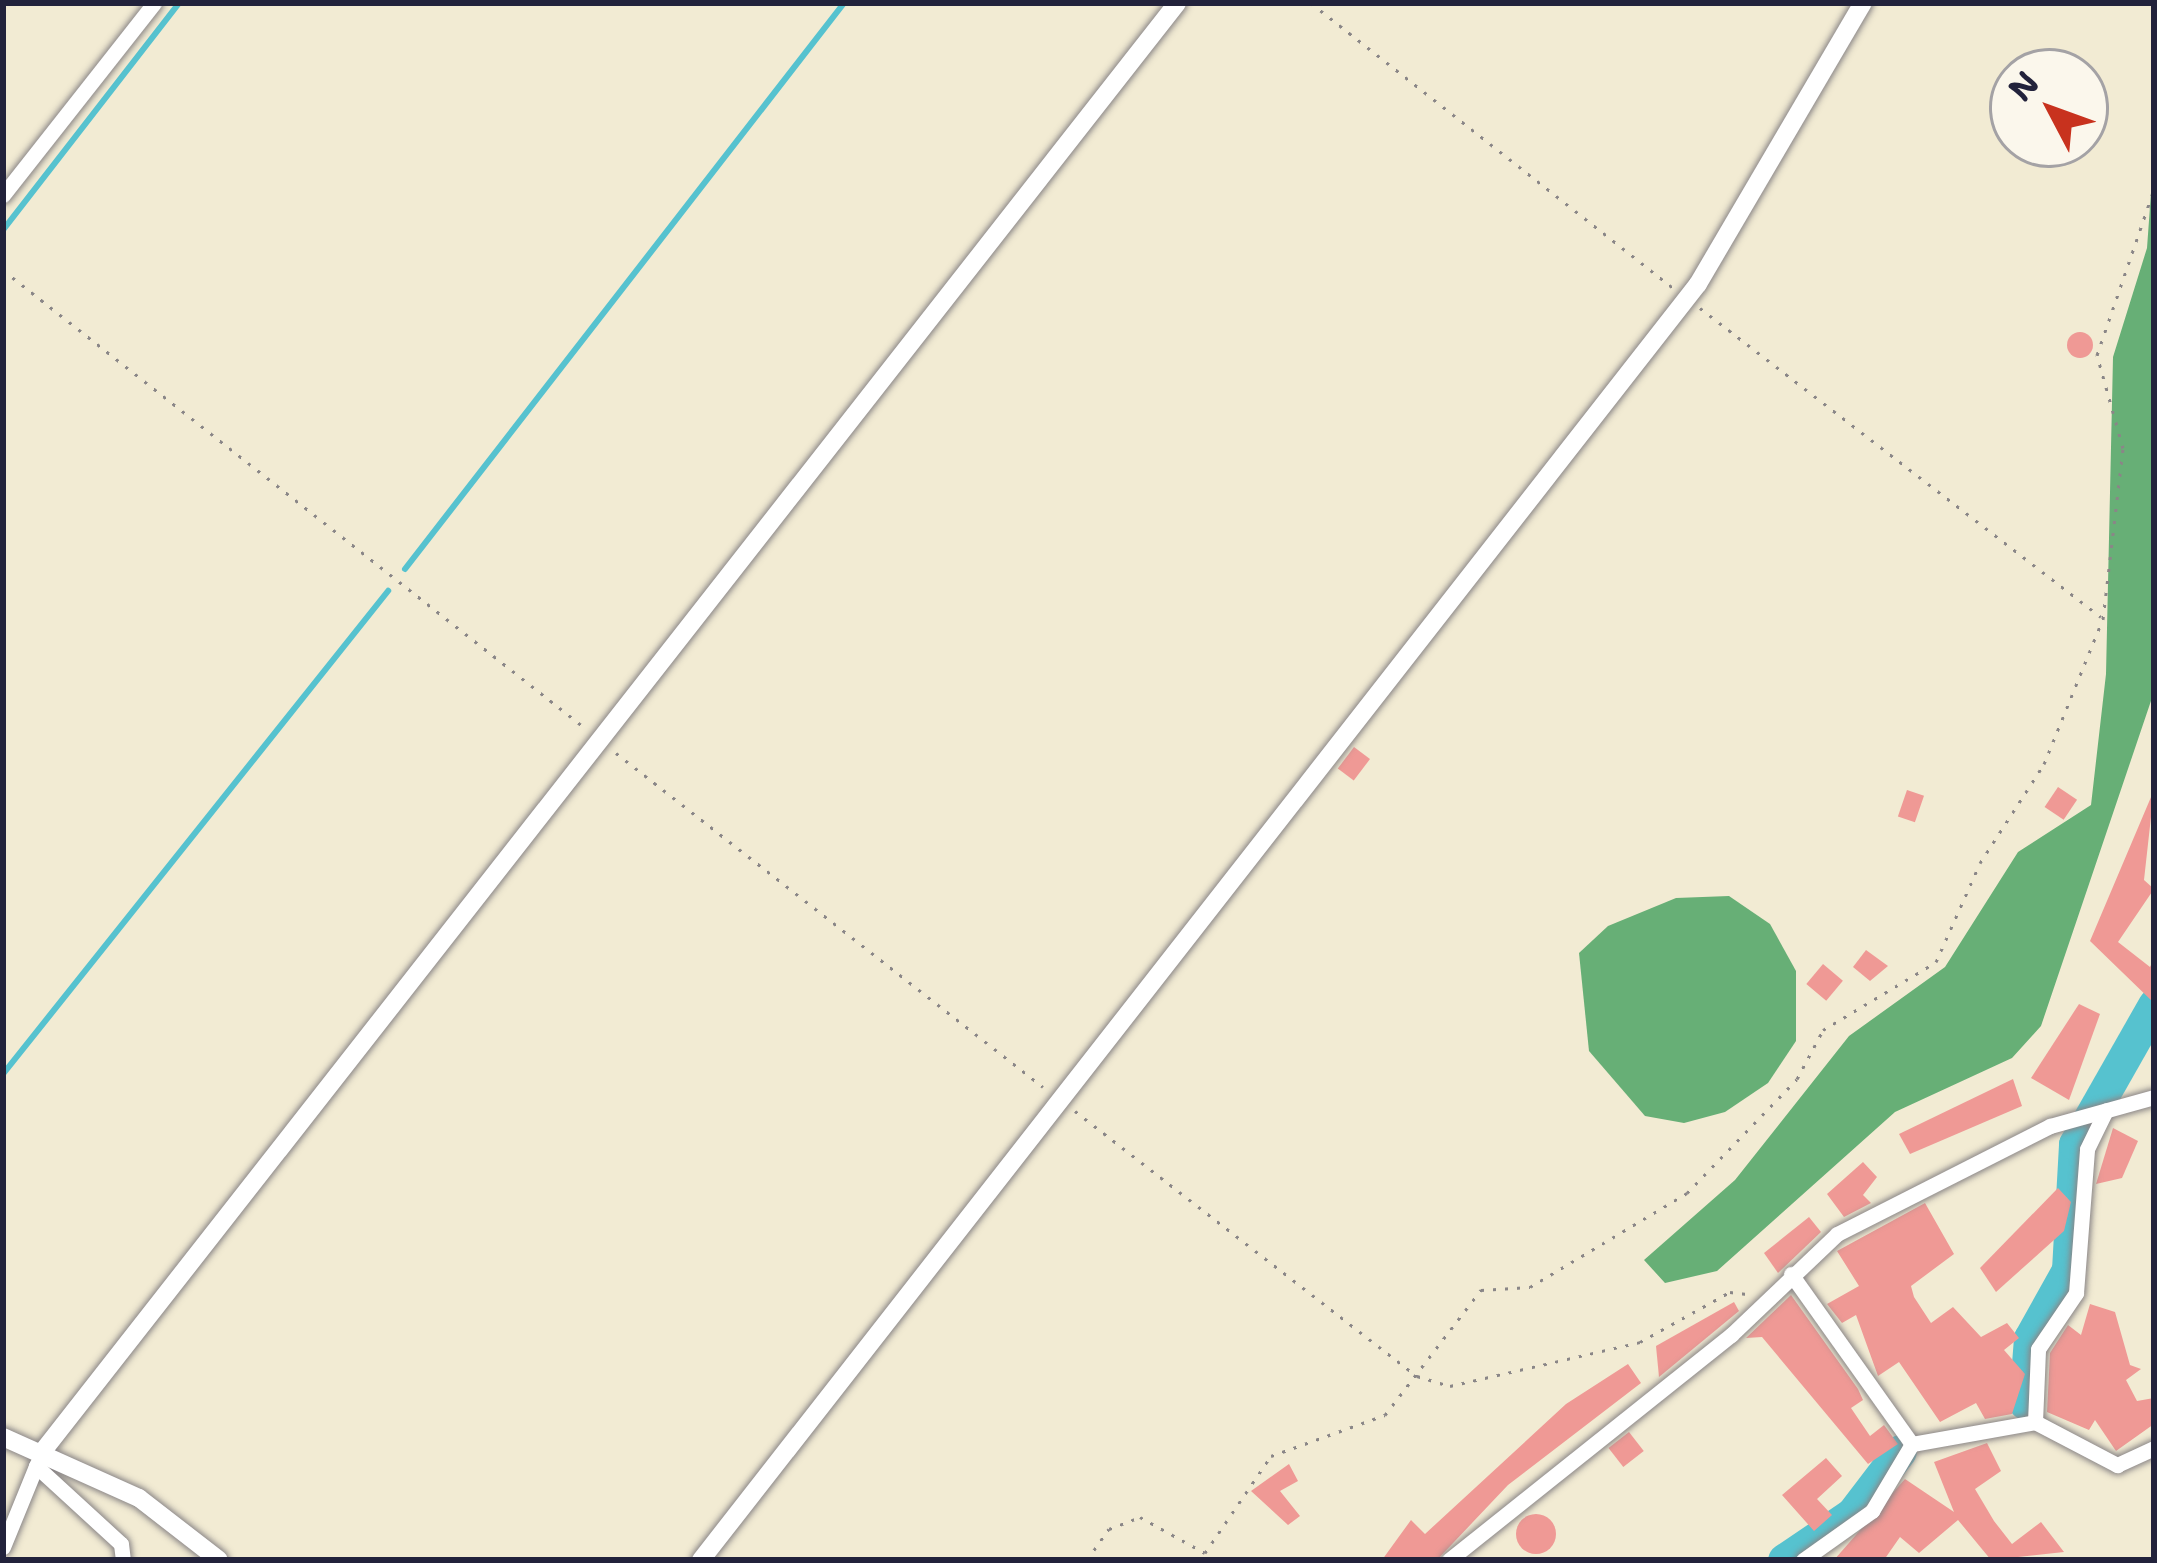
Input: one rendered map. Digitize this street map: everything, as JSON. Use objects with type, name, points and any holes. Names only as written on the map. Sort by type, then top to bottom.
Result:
[{"type":"street","points":[[3,195],[154,3]]},
{"type":"street","points":[[3,1547],[39,1458],[1177,3]]},
{"type":"street","points":[[701,1560],[1687,299],[1863,3]]},
{"type":"street","points":[[1449,1560],[1791,1274],[1913,1187],[2106,1110],[2154,1097]]},
{"type":"street","points":[[2035,1421],[2038,1349],[2077,1293],[2087,1149],[2106,1110]]},
{"type":"street","points":[[1791,1274],[1912,1444]]},
{"type":"street","points":[[1803,1560],[1872,1511],[1912,1444],[2035,1421],[2117,1465],[2154,1448]]},
{"type":"street","points":[[3,1437],[39,1458],[140,1498],[218,1560]]},
{"type":"street","points":[[39,1458],[121,1544],[123,1560]]},
{"type":"path","points":[[1311,3],[2103,619]]},
{"type":"path","points":[[1088,1560],[1109,1529],[1140,1517],[1205,1553],[1271,1456],[1385,1415],[1481,1290],[1530,1287],[1687,1193],[1796,1079],[1823,1030],[1936,962],[1980,863],[2044,764],[2103,619],[2123,448],[2097,355],[2154,189]]},
{"type":"path","points":[[3,270],[1417,1376],[1450,1386],[1640,1342],[1730,1292],[1766,1297]]},
{"type":"green space","points":[[2154,151],[2154,692],[2041,1026],[2012,1058],[1895,1112],[1717,1271],[1665,1283],[1644,1260],[1735,1180],[1849,1036],[1945,967],[2018,852],[2091,805],[2106,674],[2113,357],[2147,248]]},
{"type":"green space","points":[[1729,896],[1770,924],[1796,971],[1796,1041],[1768,1083],[1725,1112],[1684,1123],[1645,1116],[1589,1051],[1579,953],[1608,926],[1676,898]]},
{"type":"building","points":[[2080,332],[2093,345],[2080,358],[2067,345]]},
{"type":"building","points":[[1354,747],[1370,759],[1354,781],[1338,769]]},
{"type":"building","points":[[2058,787],[2077,800],[2064,820],[2045,807]]},
{"type":"building","points":[[1907,790],[1924,796],[1915,822],[1898,816]]},
{"type":"building","points":[[2154,790],[2144,880],[2154,889],[2118,942],[2150,967],[2154,959],[2154,1003],[2090,941]]},
{"type":"building","points":[[1866,950],[1888,966],[1870,981],[1853,967]]},
{"type":"building","points":[[1823,964],[1843,981],[1826,1001],[1806,984]]},
{"type":"building","points":[[2079,1004],[2100,1014],[2069,1100],[2031,1078]]},
{"type":"building","points":[[2013,1079],[2022,1106],[1910,1154],[1899,1134]]},
{"type":"building","points":[[2113,1128],[2138,1141],[2122,1178],[2096,1184]]},
{"type":"building","points":[[1863,1162],[1877,1177],[1863,1195],[1871,1203],[1844,1217],[1827,1194]]},
{"type":"building","points":[[2058,1188],[2071,1202],[2064,1231],[1996,1292],[1980,1268]]},
{"type":"building","points":[[1925,1203],[1954,1254],[1911,1286],[1914,1297],[1931,1323],[1953,1307],[1981,1337],[2007,1323],[2019,1338],[2004,1350],[2025,1374],[2012,1414],[1985,1419],[1976,1403],[1940,1422],[1899,1362],[1878,1376],[1856,1315],[1842,1323],[1827,1304],[1859,1286],[1837,1251]]},
{"type":"building","points":[[1809,1217],[1821,1232],[1778,1273],[1764,1253]]},
{"type":"building","points":[[1791,1295],[1858,1389],[1863,1400],[1851,1408],[1870,1436],[1884,1425],[1898,1444],[1868,1464],[1762,1337],[1746,1338]]},
{"type":"building","points":[[1734,1302],[1739,1311],[1659,1377],[1656,1346]]},
{"type":"building","points":[[2090,1304],[2115,1312],[2130,1365],[2141,1369],[2126,1380],[2137,1401],[2154,1398],[2154,1424],[2116,1451],[2095,1420],[2089,1430],[2047,1412],[2050,1353],[2068,1325],[2081,1335]]},
{"type":"building","points":[[1628,1364],[1641,1383],[1508,1485],[1437,1560],[1382,1560],[1411,1520],[1425,1534],[1566,1404]]},
{"type":"building","points":[[1629,1432],[1644,1451],[1623,1467],[1609,1448]]},
{"type":"building","points":[[1987,1443],[2001,1471],[1975,1489],[1994,1521],[2012,1544],[2041,1522],[2064,1552],[1991,1560],[1958,1520],[1919,1553],[1900,1537],[1884,1560],[1834,1560],[1905,1479],[1954,1512],[1934,1462]]},
{"type":"building","points":[[1826,1458],[1842,1476],[1817,1499],[1832,1515],[1814,1531],[1782,1495]]},
{"type":"building","points":[[1289,1464],[1298,1481],[1280,1491],[1300,1516],[1288,1525],[1251,1491]]},
{"type":"building","points":[[1536,1514],[1550,1520],[1556,1534],[1550,1548],[1536,1554],[1522,1548],[1516,1534],[1522,1520]]},
{"type":"waterway","points":[[3,230],[179,3]]},
{"type":"waterway","points":[[405,569],[844,3]]},
{"type":"waterway","points":[[3,1074],[388,591]]},
{"type":"waterway","points":[[2025,1403],[2030,1338],[2068,1270],[2075,1144],[2154,1005]]},
{"type":"waterway","points":[[1784,1560],[1852,1514],[1900,1451]]}]
